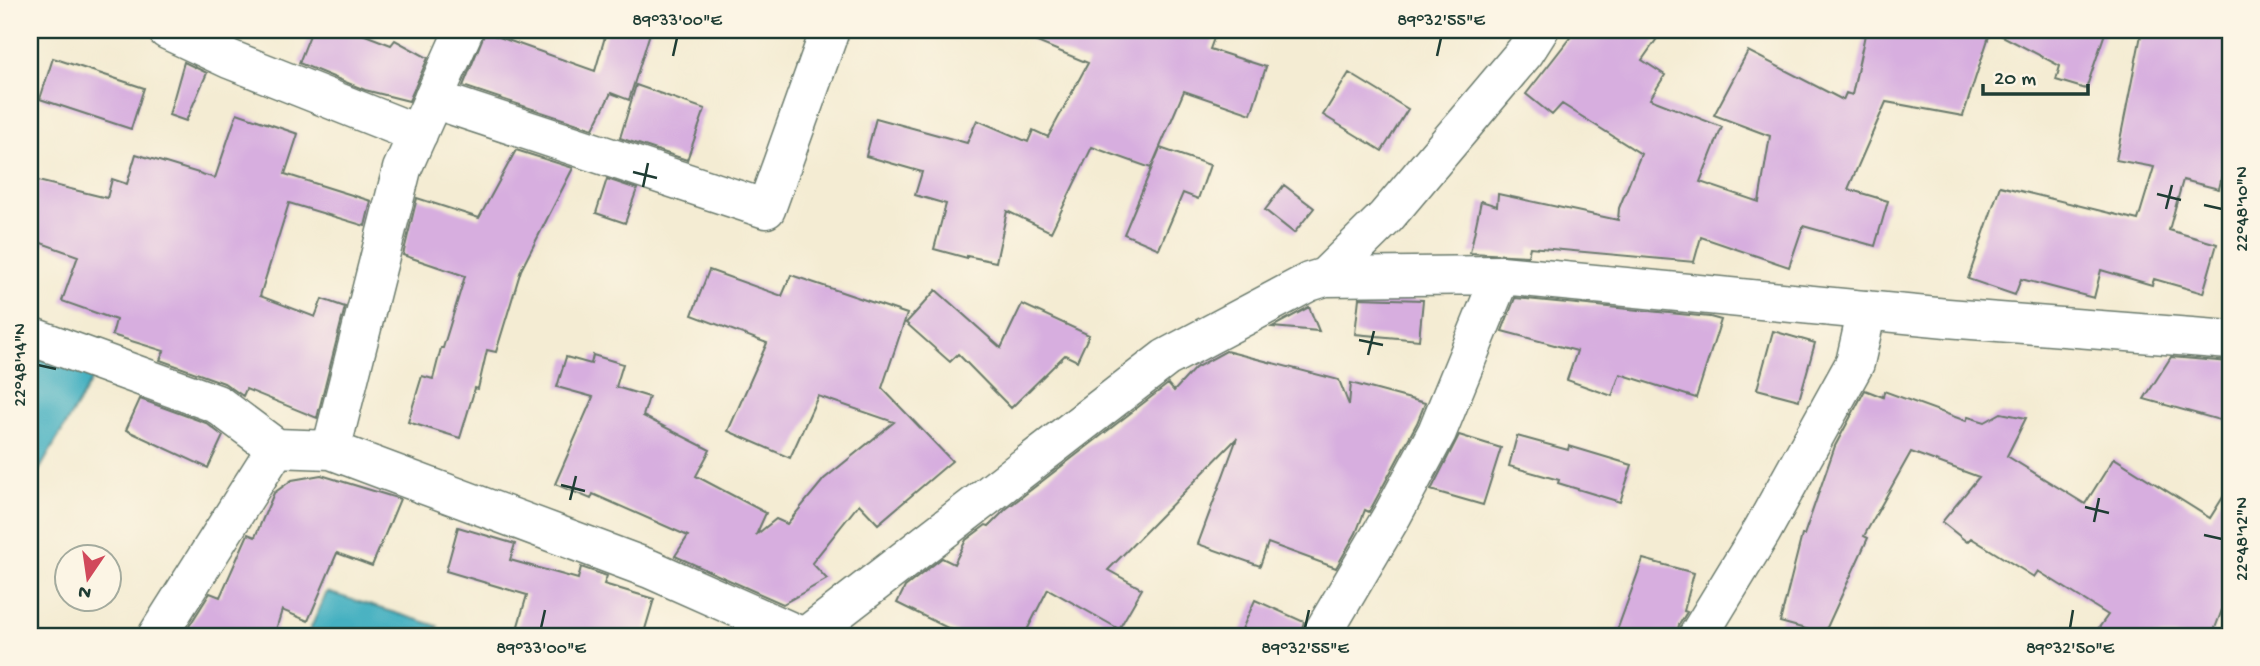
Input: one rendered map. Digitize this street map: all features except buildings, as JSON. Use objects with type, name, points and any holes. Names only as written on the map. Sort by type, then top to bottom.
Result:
[{"type":"street","points":[[167,30],[229,59],[418,134]]},
{"type":"street","points":[[331,450],[402,169],[464,30]]},
{"type":"street","points":[[433,99],[766,209],[830,30]]},
{"type":"street","points":[[1325,277],[1386,217],[1525,52],[1539,30]]},
{"type":"street","points":[[1321,636],[1393,514],[1437,432],[1501,275]]},
{"type":"street","points":[[30,336],[217,404],[276,448],[331,450],[650,569],[803,636],[1166,358],[1309,282],[1325,277],[1501,275],[1867,310],[2230,340]]},
{"type":"street","points":[[1698,636],[1762,531],[1854,363],[1867,310]]},
{"type":"street","points":[[157,636],[276,448]]},
{"type":"water","points":[[30,351],[95,374],[30,486]]},
{"type":"water","points":[[327,592],[438,626],[433,636],[307,636]]}]
